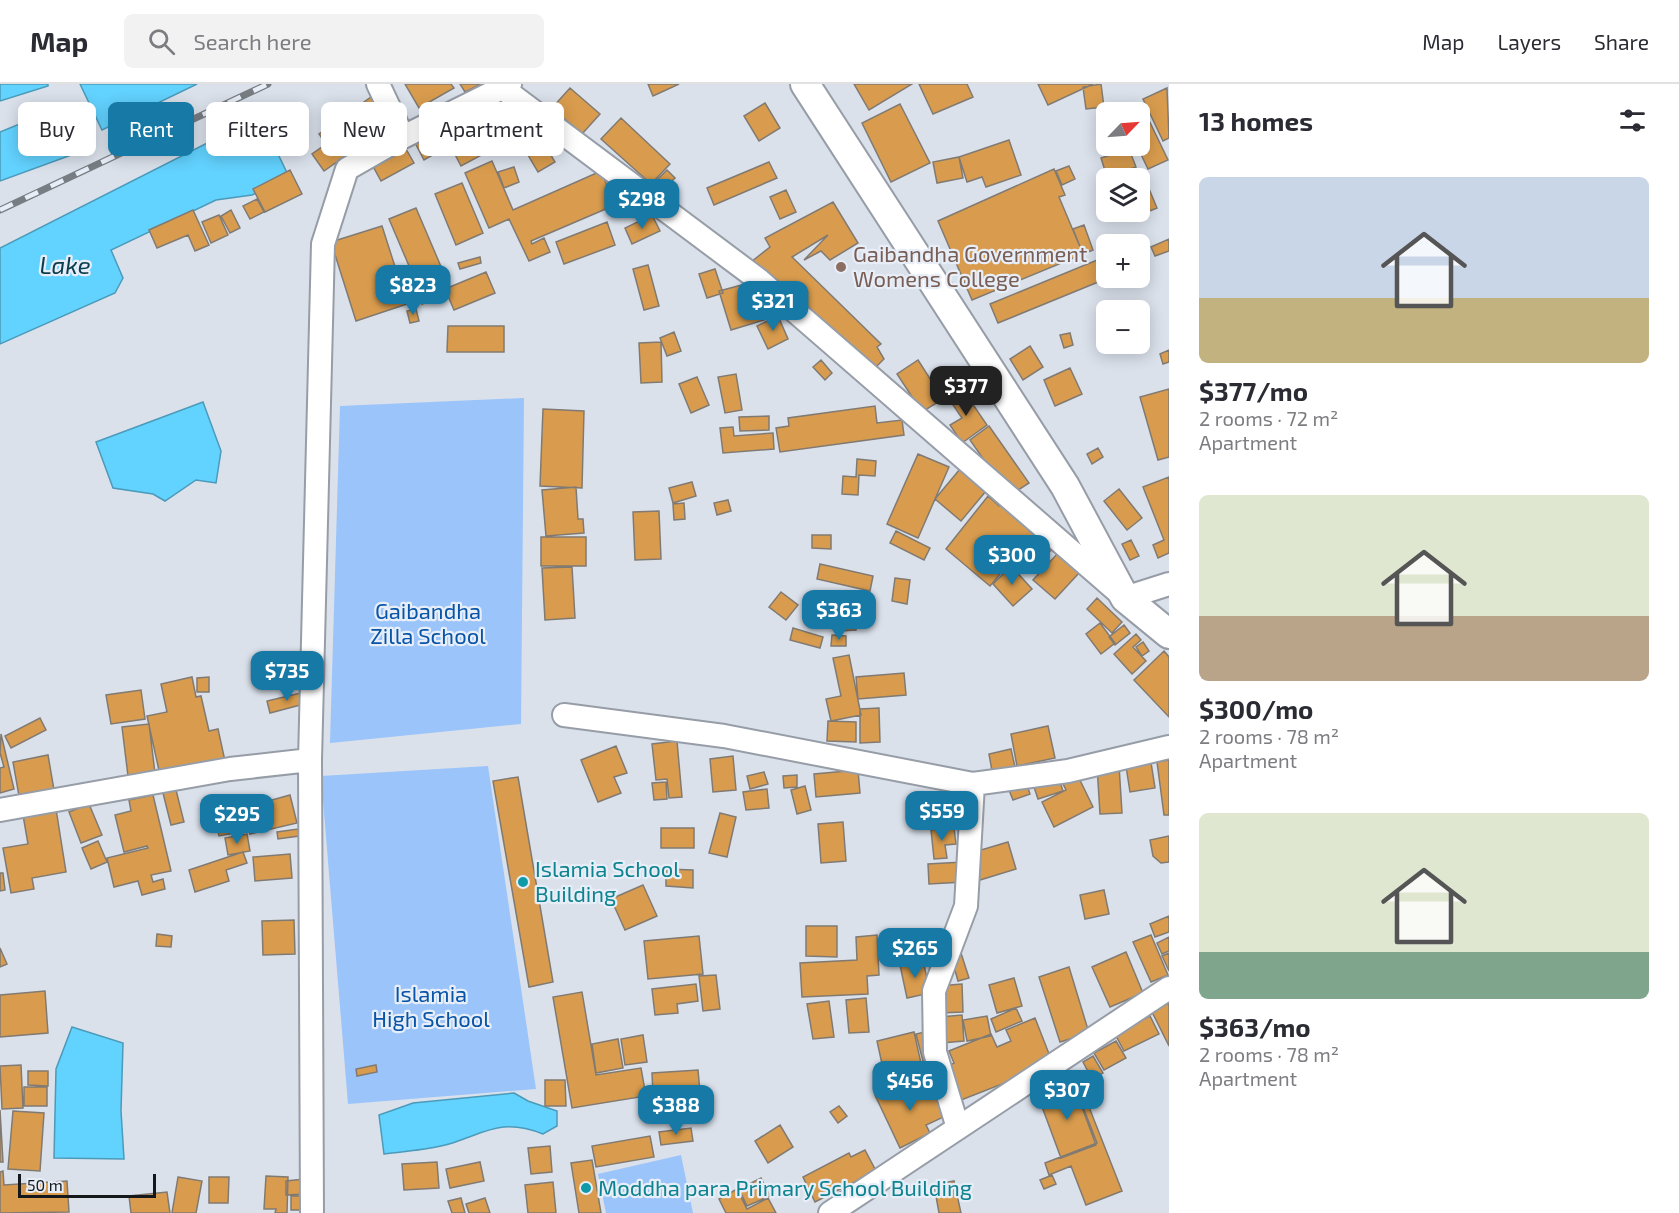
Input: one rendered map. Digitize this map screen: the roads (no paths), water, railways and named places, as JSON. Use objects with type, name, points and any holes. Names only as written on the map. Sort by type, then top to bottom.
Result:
[{"type":"main road","points":[[805,84],[1065,486],[1125,598],[1169,634]]},
{"type":"street","points":[[378,84],[386,102]]},
{"type":"street","points":[[407,135],[506,85],[759,280],[1125,598],[1169,584]]},
{"type":"street","points":[[312,1213],[310,760],[323,244],[347,169],[370,156]]},
{"type":"street","points":[[564,715],[724,736],[973,784],[1068,771],[1169,747]]},
{"type":"street","points":[[0,810],[230,769],[310,760]]},
{"type":"street","points":[[958,1128],[935,1052],[934,991],[966,906],[973,784]]},
{"type":"street","points":[[830,1213],[1169,988]]},
{"type":"water","points":[[0,84],[48,84],[48,86],[0,101]]},
{"type":"water","points":[[80,84],[197,84],[160,102],[108,102],[108,127],[102,130],[96,117],[96,102],[89,102]]},
{"type":"water","points":[[18,125],[18,156],[69,156],[0,181],[0,132]]},
{"type":"water","name":"Lake","points":[[206,144],[206,156],[279,156],[289,177],[252,195],[216,200],[111,250],[123,278],[115,293],[0,344],[0,248],[182,156],[194,156],[194,150]]},
{"type":"water","points":[[203,402],[221,451],[216,483],[196,480],[165,501],[153,494],[113,488],[96,442]]},
{"type":"water","points":[[72,1027],[123,1043],[121,1111],[124,1159],[54,1158],[56,1069]]},
{"type":"water","points":[[514,1093],[528,1101],[557,1111],[557,1126],[543,1134],[516,1127],[495,1128],[441,1146],[384,1154],[379,1115],[413,1103]]},
{"type":"railway","points":[[0,210],[268,84]]},
{"type":"place","name":"Gaibandha Government Womens College","points":[[841,267]]},
{"type":"place","name":"Islamia School Building","points":[[523,882]]},
{"type":"place","name":"Moddha para Primary School Building","points":[[586,1188]]},
{"type":"park label","name":"Gaibandha Zilla School","points":[[428,624]]},
{"type":"park label","name":"Islamia High School","points":[[431,1006]]}]
